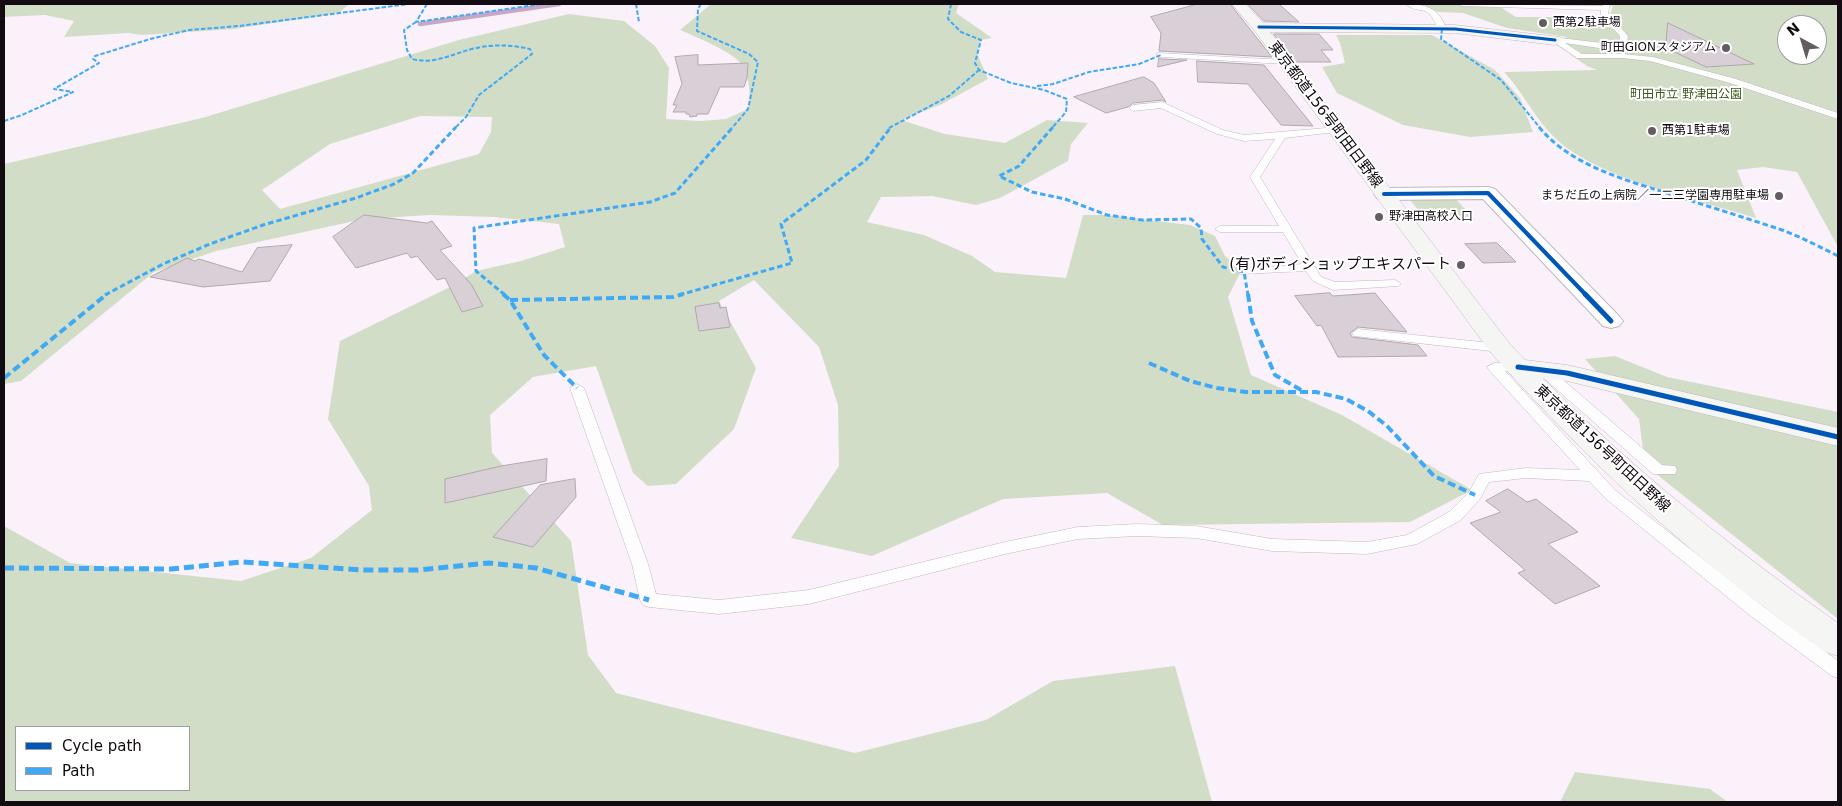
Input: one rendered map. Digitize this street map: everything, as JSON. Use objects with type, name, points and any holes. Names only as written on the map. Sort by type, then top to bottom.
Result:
[{"type":"main road","name":"東京都道156号町田日野線","points":[[1239,4],[1259,27],[1384,194],[1570,422],[1642,489],[1744,573],[1838,642]]},
{"type":"main road","points":[[1259,27],[1442,29],[1506,33],[1555,40]]},
{"type":"main road","points":[[1520,361],[1838,437]]},
{"type":"street","points":[[1384,194],[1488,193],[1520,219],[1604,308]]},
{"type":"lane","points":[[1409,4],[1426,4]]},
{"type":"lane","points":[[1409,4],[1434,12],[1440,20],[1442,29]]},
{"type":"lane","points":[[1462,4],[1606,6],[1604,13],[1608,20],[1624,36],[1623,48],[1555,40]]},
{"type":"lane","points":[[1555,40],[1580,56],[1623,56],[1650,59],[1742,83],[1838,116]]},
{"type":"lane","points":[[1161,55],[1285,62]]},
{"type":"lane","points":[[1133,108],[1162,105],[1220,132],[1244,138],[1282,136],[1335,129]]},
{"type":"lane","points":[[1282,136],[1256,177],[1317,279],[1333,286],[1395,284]]},
{"type":"lane","points":[[1220,229],[1288,229]]},
{"type":"lane","points":[[1244,272],[1309,266]]},
{"type":"lane","points":[[1358,333],[1520,361],[1658,470],[1670,470]]},
{"type":"lane","points":[[1520,361],[1494,367],[1610,494],[1758,612],[1838,671]]},
{"type":"lane","points":[[576,388],[640,564],[649,600],[720,608],[809,597],[1005,548],[1078,533],[1137,530],[1196,532],[1272,545],[1367,548],[1411,540],[1455,516],[1476,495],[1484,478],[1526,473],[1593,476]]},
{"type":"green space","points":[[4,4],[349,4],[339,13],[234,29],[142,35],[128,33],[64,37],[74,21],[45,15],[4,17]]},
{"type":"green space","points":[[711,4],[959,4],[956,13],[992,38],[981,40],[977,53],[988,79],[942,104],[901,120],[945,134],[1005,143],[1047,120],[1088,123],[1071,144],[1068,161],[1000,198],[976,205],[932,196],[881,197],[867,222],[924,235],[972,256],[995,272],[1066,278],[1083,215],[1107,215],[1190,225],[1215,236],[1225,256],[1242,269],[1228,297],[1251,375],[1342,415],[1472,490],[1410,522],[1163,525],[1107,493],[1003,499],[872,556],[791,538],[839,466],[838,405],[819,347],[754,280],[719,301],[756,368],[734,429],[676,484],[648,486],[633,473],[596,366],[533,377],[490,415],[492,453],[571,541],[588,655],[616,693],[855,753],[986,720],[1053,681],[1175,666],[1212,802],[4,802],[4,526],[70,563],[241,581],[311,558],[372,510],[369,486],[328,419],[340,341],[454,285],[476,271],[521,261],[565,247],[559,224],[494,217],[430,215],[364,219],[216,251],[154,272],[21,381],[4,384],[4,164],[202,118],[459,40],[569,14],[624,21],[655,46],[669,68],[666,119],[700,121],[726,119],[748,109],[749,86],[741,64],[731,55],[680,30]],"holes":[[[420,116],[492,117],[491,132],[479,154],[280,209],[262,190],[330,144]]]},
{"type":"green space","name":"町田市立 野津田公園","points":[[1420,4],[1457,4],[1838,4],[1838,247],[1797,172],[1763,167],[1737,170],[1756,218],[1650,187],[1596,165],[1573,152],[1548,131],[1504,72],[1597,70],[1587,66],[1554,43],[1567,37],[1507,28],[1463,13],[1438,12],[1417,5]],"holes":[[[1457,4],[1613,6],[1610,14],[1616,22],[1584,17],[1516,17],[1497,5]]]},
{"type":"green space","points":[[1336,35],[1432,35],[1495,70],[1520,98],[1533,132],[1470,137],[1403,125],[1337,93],[1322,67],[1345,63]]},
{"type":"green space","points":[[1454,197],[1475,220],[1426,220],[1411,201],[1406,199]]},
{"type":"green space","points":[[1615,356],[1667,377],[1838,412],[1838,619],[1645,465],[1639,419],[1585,359]]},
{"type":"green space","points":[[1575,772],[1710,789],[1728,802],[1560,802]]},
{"type":"building","points":[[1198,4],[1230,4],[1272,57],[1159,51],[1161,33],[1151,17]]},
{"type":"building","points":[[1248,4],[1279,4],[1299,22],[1264,21]]},
{"type":"building","points":[[1668,23],[1754,64],[1706,67],[1666,48]]},
{"type":"building","points":[[1274,34],[1319,34],[1333,50],[1321,50],[1331,62],[1295,62]]},
{"type":"building","points":[[698,55],[698,65],[748,63],[747,78],[744,87],[720,87],[708,114],[697,114],[697,116],[690,117],[686,112],[673,112],[677,105],[673,105],[682,84],[675,57]]},
{"type":"building","points":[[1159,58],[1161,59],[1187,60],[1158,67]]},
{"type":"building","points":[[1197,61],[1264,65],[1313,126],[1281,125],[1248,84],[1198,82]]},
{"type":"building","points":[[1144,77],[1154,83],[1166,102],[1162,100],[1133,103],[1128,107],[1106,113],[1074,97]]},
{"type":"building","points":[[364,215],[427,223],[432,221],[452,246],[440,250],[471,284],[483,306],[462,312],[445,278],[437,280],[417,256],[411,258],[407,253],[356,268],[333,237]]},
{"type":"building","points":[[1497,243],[1516,262],[1483,263],[1465,244]]},
{"type":"building","points":[[292,245],[270,281],[203,287],[150,277],[187,258],[195,261],[199,259],[242,272],[257,248]]},
{"type":"building","points":[[1330,293],[1333,296],[1375,293],[1407,332],[1358,327],[1350,333],[1352,337],[1418,345],[1427,356],[1338,357],[1321,325],[1317,326],[1295,296]]},
{"type":"building","points":[[719,303],[720,308],[726,307],[730,327],[699,331],[695,307]]},
{"type":"building","points":[[547,459],[546,481],[445,503],[445,479],[501,466]]},
{"type":"building","points":[[575,479],[576,497],[533,547],[493,537],[540,485]]},
{"type":"building","points":[[1508,489],[1527,502],[1536,499],[1578,532],[1548,544],[1600,586],[1555,604],[1518,573],[1525,570],[1470,523],[1501,512],[1486,501]]},
{"type":"waterway","points":[[420,24],[559,4]]},
{"type":"marked path","points":[[4,121],[73,92],[54,89],[99,63],[93,59],[95,56],[150,39],[189,30],[239,26],[409,4]]},
{"type":"marked path","points":[[427,4],[416,22],[542,4]]},
{"type":"marked path","points":[[636,4],[639,22]]},
{"type":"marked path","points":[[577,388],[544,355],[510,300],[476,271],[474,228],[650,202],[675,193],[748,109],[758,62],[749,54],[697,31],[698,9],[701,4]]},
{"type":"marked path","points":[[951,4],[948,19],[961,32],[981,40],[975,63],[979,70],[1011,83],[1044,90],[1067,99],[1066,112],[1019,166],[999,176],[1032,192],[1065,199],[1107,215],[1142,220],[1191,219],[1201,228],[1202,239],[1223,267],[1244,272],[1252,321],[1275,375],[1303,391]]},
{"type":"marked path","points":[[4,378],[104,296],[163,264],[210,244],[263,225],[356,198],[394,184],[413,173],[466,117],[479,95],[532,54],[530,49],[499,45],[476,48],[435,61],[428,62],[412,59],[407,50],[404,30],[416,22]]},
{"type":"marked path","points":[[1442,29],[1441,39],[1501,80],[1548,138],[1565,151],[1594,167],[1630,181],[1785,231],[1838,256]]},
{"type":"marked path","points":[[1037,86],[1053,84],[1089,72],[1139,64],[1161,55]]},
{"type":"marked path","points":[[510,300],[673,297],[792,263],[781,224],[866,160],[890,127],[949,96],[979,70]]},
{"type":"marked path","points":[[1149,363],[1190,381],[1217,388],[1246,392],[1316,392],[1346,399],[1378,418],[1434,476],[1443,482],[1475,495]]},
{"type":"marked path","points":[[4,568],[171,569],[242,562],[362,570],[418,570],[489,563],[536,568],[649,600]]},
{"type":"cycle path","points":[[1259,27],[1455,29],[1555,40]]},
{"type":"cycle path","points":[[1384,194],[1488,193],[1611,321]]},
{"type":"cycle path","points":[[1518,367],[1567,373],[1838,437]]},
{"type":"place","name":"西第2駐車場","points":[[1543,23]]},
{"type":"place","name":"町田GIONスタジアム","points":[[1726,48]]},
{"type":"place","name":"西第1駐車場","points":[[1652,131]]},
{"type":"place","name":"まちだ丘の上病院／一二三学園専用駐車場","points":[[1779,196]]},
{"type":"place","name":"野津田高校入口","points":[[1379,217]]},
{"type":"place","name":"(有)ボディショップエキスパート","points":[[1461,265]]}]
